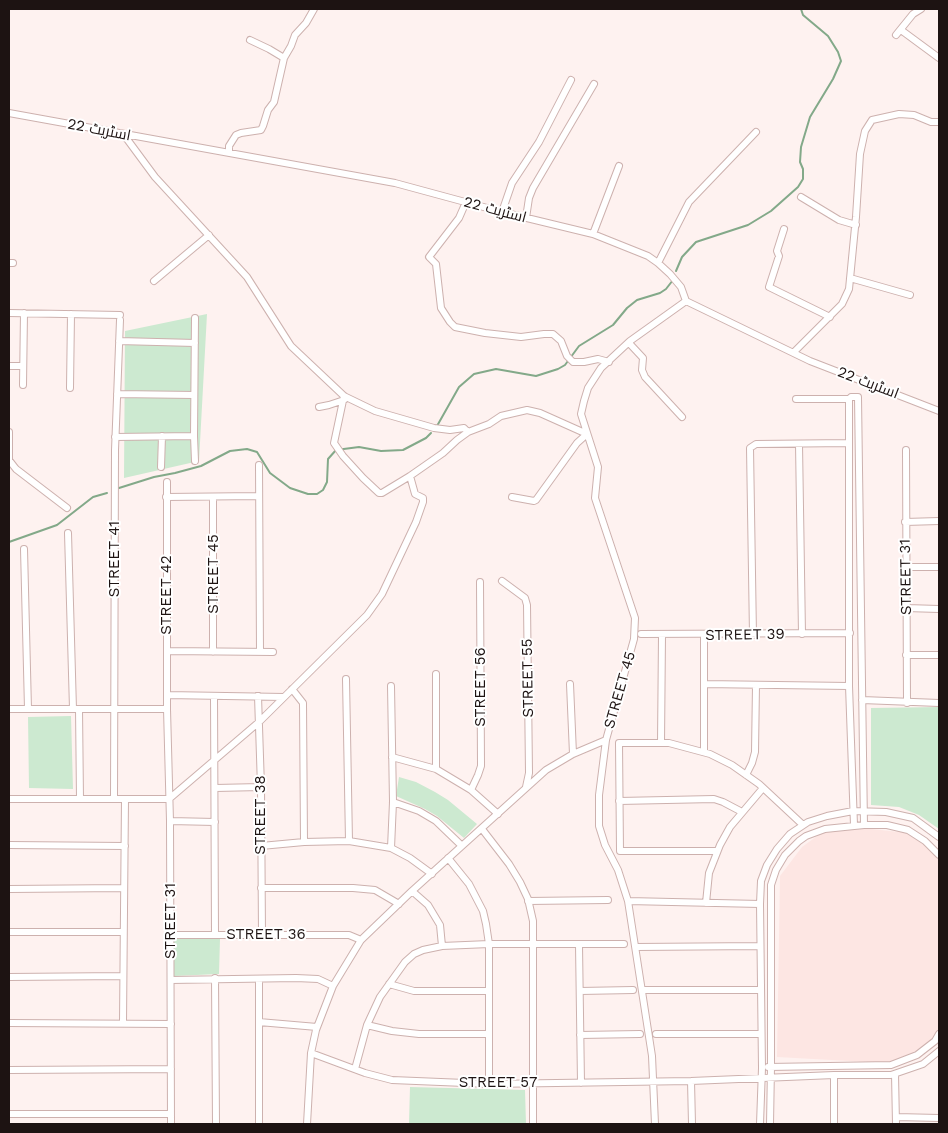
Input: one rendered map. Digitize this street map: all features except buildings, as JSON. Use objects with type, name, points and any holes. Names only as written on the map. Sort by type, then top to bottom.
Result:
[{"type":"street","points":[[229,153],[229,146],[236,135],[241,132],[261,130],[268,110],[274,102],[284,58],[295,35],[306,23],[314,9]]},
{"type":"street","points":[[920,9],[913,14],[898,33],[939,58]]},
{"type":"street","points":[[250,40],[284,58]]},
{"type":"street","points":[[502,212],[512,183],[539,142],[571,80]]},
{"type":"street","points":[[526,218],[529,198],[533,188],[594,84]]},
{"type":"street","name":"اسٹریٹ 22","points":[[9,113],[395,183],[593,234],[648,256],[658,263],[681,287],[686,301],[810,361],[939,411]]},
{"type":"street","points":[[794,352],[830,317],[845,298],[849,289],[856,225],[860,154],[865,130],[872,120],[899,114],[914,115],[931,122],[939,122]]},
{"type":"street","points":[[658,263],[690,202],[756,132]]},
{"type":"street","points":[[124,135],[155,177],[247,276],[291,346],[344,398],[375,411],[434,428],[450,430],[464,428],[468,432]]},
{"type":"street","points":[[593,234],[619,166]]},
{"type":"street","points":[[801,197],[839,220],[856,225]]},
{"type":"street","points":[[466,202],[460,218],[430,257],[436,264],[441,308],[450,322],[455,327],[485,334],[521,337],[553,334],[561,340],[567,356],[573,362],[598,359],[608,362]]},
{"type":"street","points":[[784,229],[777,252],[779,256],[769,288],[830,317]]},
{"type":"street","points":[[154,281],[208,235]]},
{"type":"street","points":[[850,278],[910,295]]},
{"type":"street","name":"STREET 45","points":[[308,1124],[311,1053],[317,1026],[333,986],[361,940],[412,891],[546,770],[573,754],[606,740],[634,639],[635,618],[595,498],[598,467],[581,414],[588,388],[602,368],[628,343],[686,301]]},
{"type":"street","points":[[23,385],[24,313]]},
{"type":"street","points":[[9,314],[71,314],[70,388]]},
{"type":"street","name":"STREET 41","points":[[71,314],[120,317],[115,437],[114,799]]},
{"type":"street","points":[[195,318],[195,461]]},
{"type":"street","points":[[119,341],[195,343]]},
{"type":"street","points":[[628,343],[643,358],[642,370],[645,377],[682,417]]},
{"type":"street","points":[[9,366],[23,366]]},
{"type":"street","points":[[117,394],[194,395]]},
{"type":"street","points":[[319,407],[330,405],[344,398]]},
{"type":"street","points":[[344,398],[334,442],[343,456],[379,493],[410,476],[443,453],[468,432],[489,424],[501,416],[527,410],[540,413],[587,434],[577,444],[534,501],[512,497]]},
{"type":"street","points":[[796,399],[853,398]]},
{"type":"street","points":[[853,398],[850,443],[849,686],[854,826]]},
{"type":"street","points":[[853,398],[860,597],[864,825]]},
{"type":"street","points":[[9,432],[10,460],[16,469],[68,508]]},
{"type":"street","points":[[161,467],[162,436]]},
{"type":"street","points":[[115,437],[194,436]]},
{"type":"street","points":[[753,634],[750,448],[756,444],[850,443]]},
{"type":"street","points":[[799,444],[802,634]]},
{"type":"street","name":"STREET 31","points":[[906,450],[907,703]]},
{"type":"street","points":[[259,465],[260,652]]},
{"type":"street","points":[[9,799],[169,799],[259,722],[367,615],[382,594],[416,522],[423,502],[423,498],[415,494],[410,476]]},
{"type":"street","name":"STREET 42","points":[[167,482],[167,709]]},
{"type":"street","points":[[166,497],[258,496]]},
{"type":"street","name":"STREET 45","points":[[213,497],[214,652]]},
{"type":"street","points":[[905,522],[939,521]]},
{"type":"street","points":[[68,533],[80,799]]},
{"type":"street","points":[[24,549],[28,709]]},
{"type":"street","points":[[905,567],[939,567]]},
{"type":"street","name":"STREET 55","points":[[502,581],[525,598],[527,605],[529,773],[526,788]]},
{"type":"street","name":"STREET 56","points":[[471,790],[481,766],[480,582]]},
{"type":"street","points":[[850,597],[860,597]]},
{"type":"street","points":[[906,608],[939,608]]},
{"type":"street","name":"STREET 39","points":[[641,634],[850,634]]},
{"type":"street","points":[[661,743],[662,635]]},
{"type":"street","points":[[704,635],[704,752]]},
{"type":"street","points":[[167,651],[273,652]]},
{"type":"street","points":[[906,655],[939,655]]},
{"type":"street","points":[[436,674],[436,769]]},
{"type":"street","points":[[346,679],[349,841]]},
{"type":"street","points":[[570,684],[573,754]]},
{"type":"street","points":[[704,684],[849,686]]},
{"type":"street","points":[[746,775],[755,752],[756,685]]},
{"type":"street","points":[[391,686],[392,848]]},
{"type":"street","points":[[292,689],[303,703],[304,842]]},
{"type":"street","points":[[167,695],[284,696]]},
{"type":"street","points":[[214,696],[214,935]]},
{"type":"street","name":"STREET 38","points":[[258,696],[262,935]]},
{"type":"street","points":[[862,700],[939,703]]},
{"type":"street","points":[[9,709],[167,709]]},
{"type":"street","name":"STREET 31","points":[[167,709],[170,821],[171,1124]]},
{"type":"street","points":[[606,740],[599,795],[599,826],[628,901],[652,1056],[655,1124]]},
{"type":"street","name":"STREET 45","points":[[717,851],[620,851],[619,743],[676,745],[704,752],[732,764],[763,788],[803,825]]},
{"type":"street","points":[[392,757],[436,769],[471,790],[498,814]]},
{"type":"street","points":[[215,788],[261,787]]},
{"type":"street","points":[[706,903],[710,872],[717,851],[730,827],[763,788]]},
{"type":"street","points":[[123,1024],[124,799]]},
{"type":"street","points":[[619,801],[714,799],[742,812]]},
{"type":"street","points":[[393,802],[419,811],[436,821],[462,846]]},
{"type":"street","points":[[760,1124],[762,1068],[761,881],[772,857],[790,834],[803,825],[826,816],[853,811],[886,812],[913,818],[939,839],[932,848]]},
{"type":"street","points":[[170,821],[215,822]]},
{"type":"street","points":[[770,1124],[771,885],[785,855],[806,836],[825,829],[864,825],[887,826],[908,830],[926,841],[939,855]]},
{"type":"street","points":[[482,828],[509,864],[528,901],[533,921],[533,1124]]},
{"type":"street","points":[[261,846],[304,842],[349,841],[392,848],[432,874]]},
{"type":"street","points":[[9,845],[125,846]]},
{"type":"street","points":[[772,857],[781,862]]},
{"type":"street","points":[[448,858],[469,884],[479,903],[486,924],[489,944],[489,1084]]},
{"type":"street","points":[[9,889],[123,888]]},
{"type":"street","points":[[261,888],[353,888],[375,890],[399,904]]},
{"type":"street","points":[[412,891],[428,905],[440,925],[442,946]]},
{"type":"street","points":[[528,901],[608,900]]},
{"type":"street","points":[[628,901],[760,904]]},
{"type":"street","points":[[9,932],[123,932]]},
{"type":"street","name":"STREET 36","points":[[170,935],[348,935],[361,940]]},
{"type":"street","points":[[355,1069],[373,1010],[405,962],[414,954],[442,946],[624,944]]},
{"type":"street","points":[[579,945],[581,1083]]},
{"type":"street","points":[[636,947],[760,946]]},
{"type":"street","points":[[760,966],[771,966]]},
{"type":"street","points":[[9,977],[123,976]]},
{"type":"street","points":[[215,978],[216,1124]]},
{"type":"street","points":[[171,980],[215,978],[318,979],[333,986]]},
{"type":"street","points":[[258,1124],[259,978]]},
{"type":"street","points":[[389,984],[414,991],[489,991]]},
{"type":"street","points":[[580,990],[633,990]]},
{"type":"street","points":[[642,990],[761,990]]},
{"type":"street","points":[[259,1022],[317,1026]]},
{"type":"street","points":[[9,1023],[171,1024]]},
{"type":"street","points":[[367,1025],[392,1031],[419,1034],[489,1034]]},
{"type":"street","points":[[580,1035],[640,1034]]},
{"type":"street","points":[[656,1034],[761,1034]]},
{"type":"street","points":[[762,1068],[891,1064],[902,1062],[917,1055],[935,1041],[939,1034]]},
{"type":"street","name":"STREET 57","points":[[311,1053],[392,1080],[489,1084],[761,1080],[834,1075],[895,1074],[923,1064],[939,1051]]},
{"type":"street","points":[[852,1065],[853,1075]]},
{"type":"street","points":[[9,1070],[171,1069]]},
{"type":"street","points":[[895,1074],[896,1121],[939,1118]]},
{"type":"street","points":[[834,1075],[834,1124]]},
{"type":"street","points":[[691,1081],[692,1124]]},
{"type":"street","points":[[9,1114],[171,1114]]},
{"type":"shaded area","points":[[854,827],[908,833],[925,845],[939,860],[939,1029],[929,1043],[905,1058],[886,1063],[777,1057],[780,876],[802,847],[824,831]]},
{"type":"green space","points":[[207,314],[199,461],[124,478],[125,331]]},
{"type":"green space","points":[[939,707],[939,829],[919,815],[899,807],[871,805],[871,708]]},
{"type":"green space","points":[[71,716],[73,789],[29,788],[28,717]]},
{"type":"green space","points":[[399,777],[416,782],[435,792],[448,800],[477,824],[464,838],[437,816],[396,796]]},
{"type":"green space","points":[[174,939],[220,939],[219,974],[174,976]]},
{"type":"green space","points":[[410,1087],[525,1090],[526,1124],[409,1124]]},
{"type":"waterway","points":[[676,271],[682,257],[696,242],[748,225],[771,211],[798,187],[803,179],[803,169],[800,162],[801,147],[810,117],[833,79],[841,61],[828,36],[803,15],[801,9]]},
{"type":"waterway","points":[[437,426],[459,387],[474,374],[496,369],[536,376],[558,369],[565,365],[579,346],[613,325],[627,308],[637,300],[660,293],[673,280]]},
{"type":"waterway","points":[[119,488],[154,477],[201,466],[230,451],[247,449],[257,452],[270,473],[290,488],[308,494],[317,494],[323,490],[327,482],[328,459],[336,450],[359,447],[381,451],[403,450],[426,438],[431,433]]},
{"type":"waterway","points":[[9,542],[57,525],[93,497],[107,493]]}]
